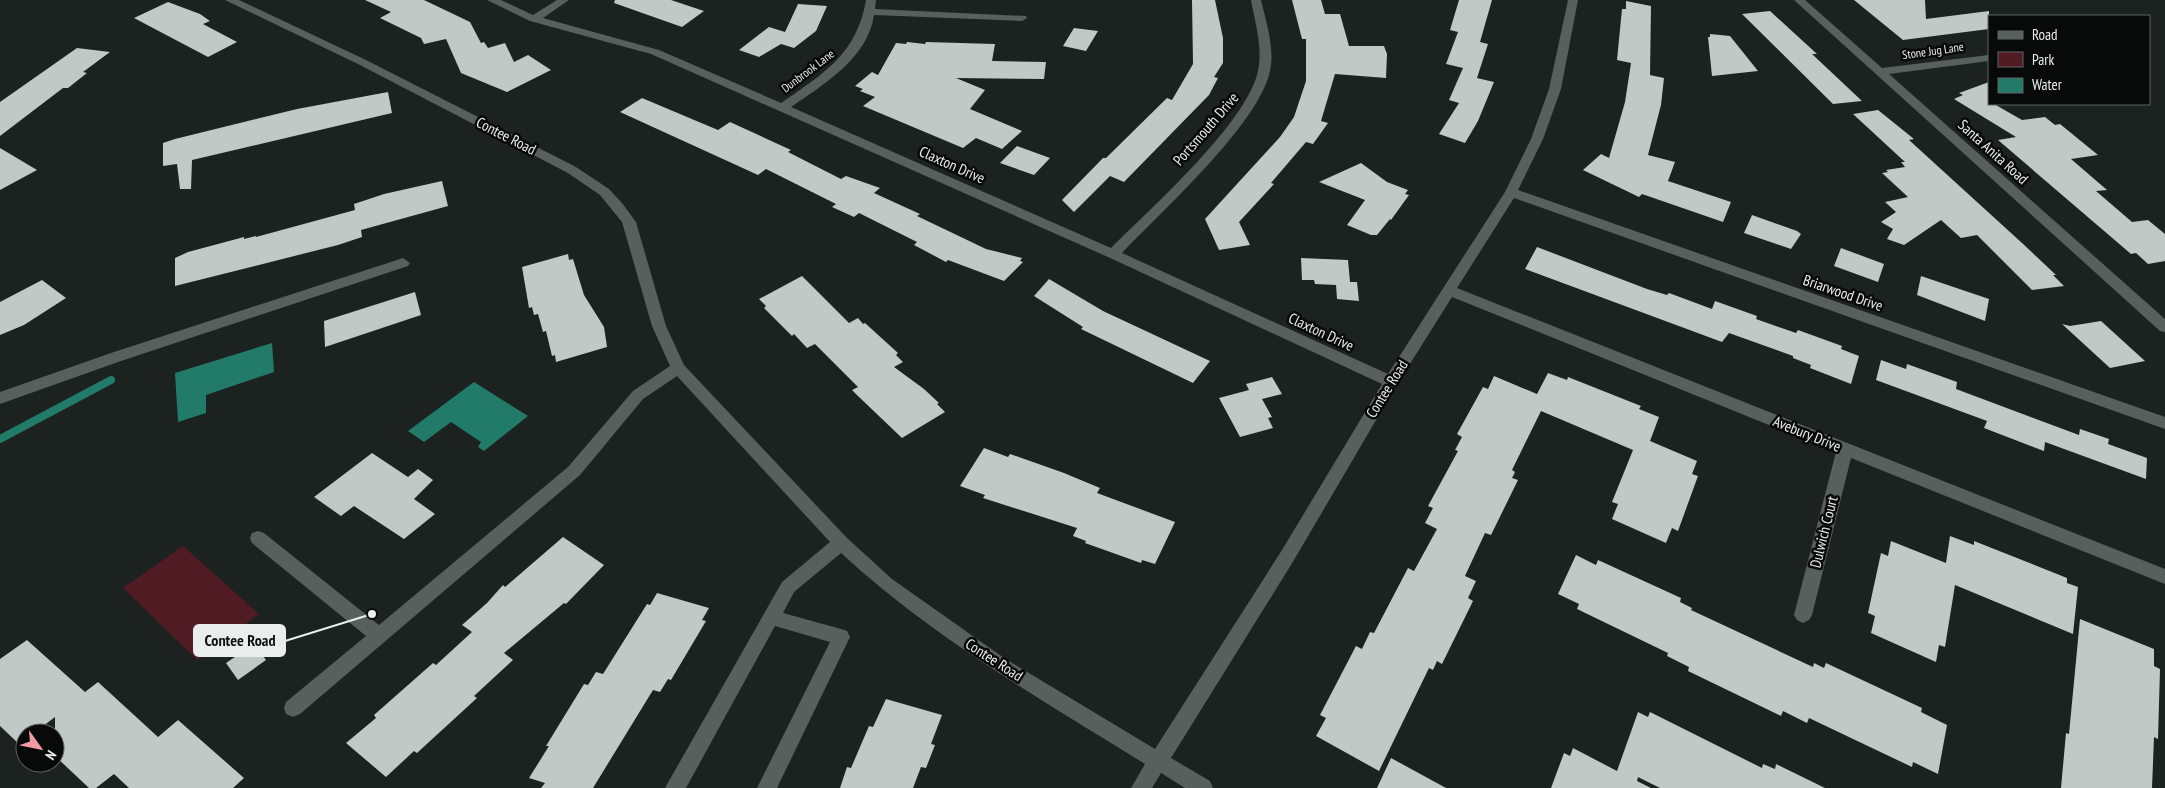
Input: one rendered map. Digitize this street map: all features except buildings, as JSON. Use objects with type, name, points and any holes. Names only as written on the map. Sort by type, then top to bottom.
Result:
[{"type":"street","name":"Contee Road","points":[[230,0],[362,62],[572,170],[605,192],[621,208],[629,222],[659,326],[678,368],[841,543],[886,584],[998,664],[1158,761]]},
{"type":"street","name":"Claxton Drive","points":[[492,0],[534,19],[655,52],[1113,254],[1391,382]]},
{"type":"street","points":[[534,19],[564,0]]},
{"type":"street","name":"Dunbrook Lane","points":[[782,108],[847,59],[861,38],[870,12],[871,0]]},
{"type":"street","name":"Portsmouth Drive","points":[[1113,254],[1238,122],[1256,94],[1264,71],[1264,56],[1256,0]]},
{"type":"street","name":"Contee Road","points":[[1141,788],[1288,555],[1391,382],[1511,192],[1537,139],[1555,89],[1573,0]]},
{"type":"street","name":"Santa Anita Road","points":[[1799,0],[2165,327]]},
{"type":"street","points":[[870,12],[1022,18]]},
{"type":"street","name":"Stone Jug Lane","points":[[1881,72],[1988,58]]},
{"type":"street","name":"Briarwood Drive","points":[[1511,192],[2165,424]]},
{"type":"street","points":[[0,398],[116,357],[403,263]]},
{"type":"street","name":"Avebury Drive","points":[[1450,291],[2165,577]]},
{"type":"street","points":[[293,708],[574,472],[638,395],[678,368]]},
{"type":"street","name":"Dulwich Court","points":[[1803,615],[1845,449]]},
{"type":"street","points":[[258,538],[378,635]]},
{"type":"street","points":[[674,788],[788,587],[841,543]]},
{"type":"street","points":[[766,788],[840,637],[771,617]]},
{"type":"street","points":[[1158,761],[1203,788]]},
{"type":"green space","points":[[183,546],[259,614],[197,660],[123,588]]},
{"type":"water","points":[[272,343],[274,372],[206,395],[206,413],[178,422],[175,373]]},
{"type":"water","points":[[474,382],[528,416],[484,451],[478,447],[481,442],[451,422],[424,442],[408,431]]},
{"type":"waterway","points":[[0,439],[111,380]]},
{"type":"place","name":"Contee Road","points":[[372,614]]}]
